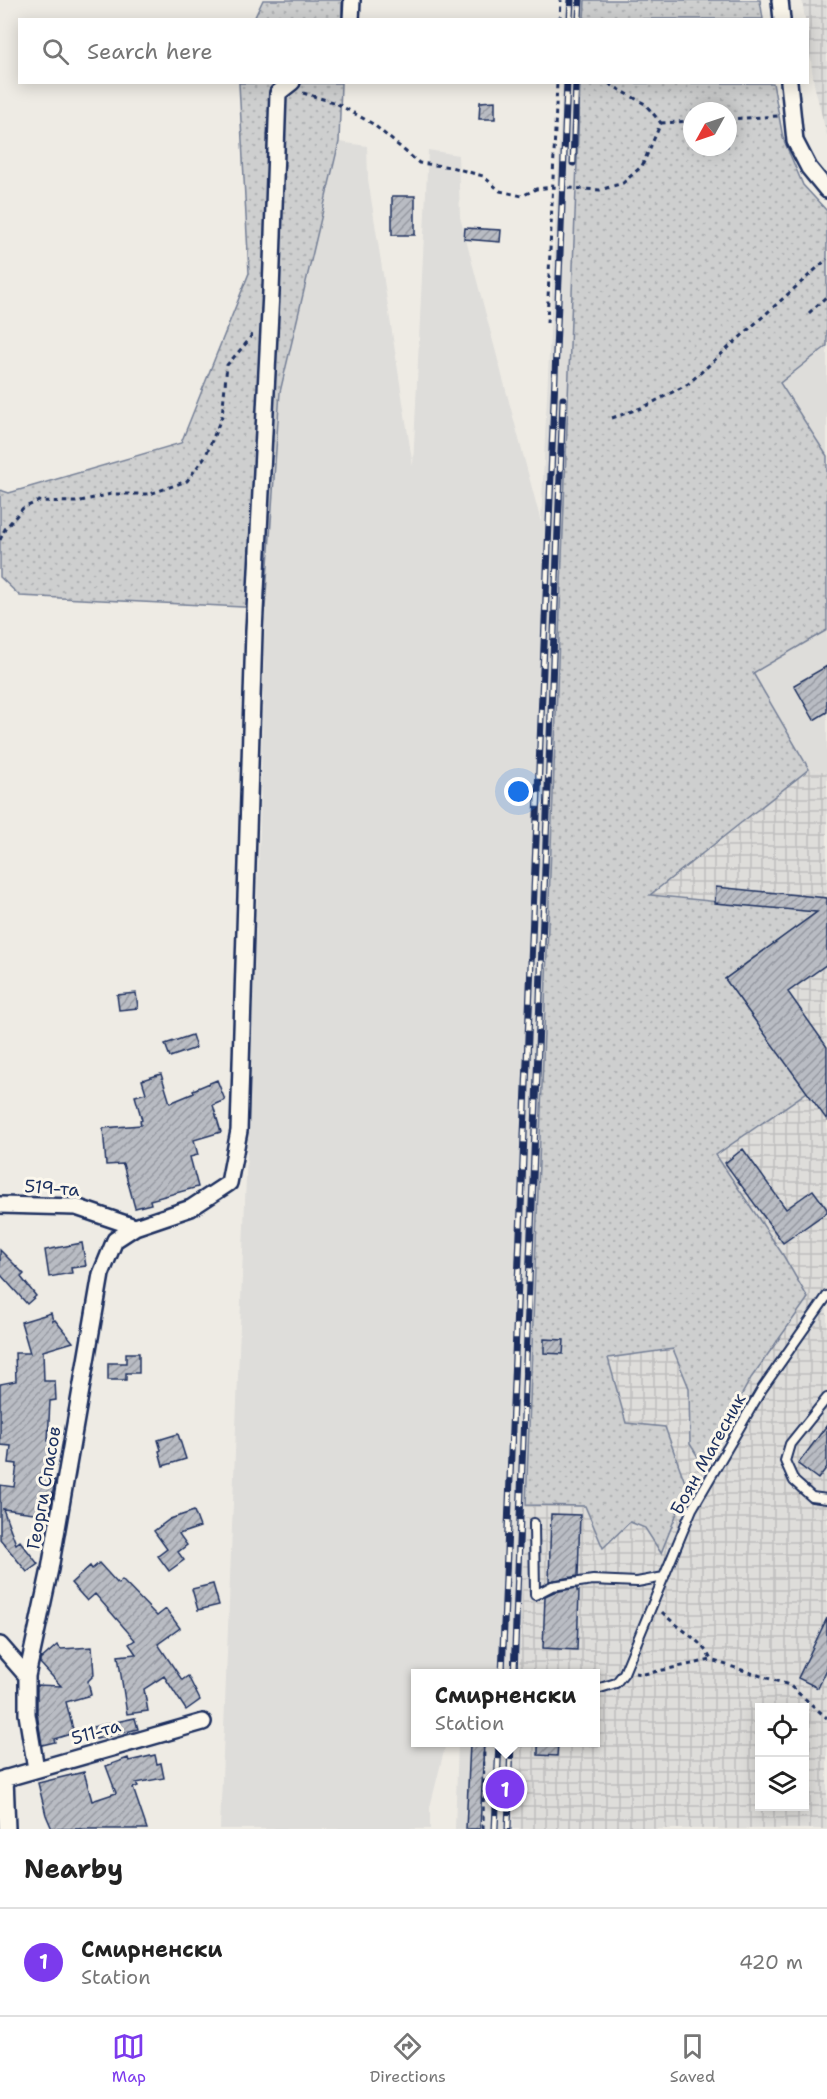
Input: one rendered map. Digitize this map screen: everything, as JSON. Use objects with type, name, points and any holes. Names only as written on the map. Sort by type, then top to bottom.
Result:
[{"type":"street","points":[[351,18],[352,0]]},
{"type":"street","points":[[780,0],[782,18]]},
{"type":"street","points":[[135,1227],[190,1209],[229,1183],[239,1131],[254,631],[278,93],[289,84]]},
{"type":"street","points":[[789,84],[795,141],[809,168],[827,190]]},
{"type":"street","name":"519-та","points":[[0,1205],[76,1207],[135,1227]]},
{"type":"street","name":"Георги Спасов","points":[[36,1770],[27,1714],[27,1676],[50,1569],[100,1274],[115,1240],[135,1227]]},
{"type":"street","points":[[0,1645],[27,1676]]},
{"type":"street","name":"511-та","points":[[3,1779],[202,1722]]},
{"type":"street","points":[[3,1779],[7,1829]]},
{"type":"lane","name":"Боян Магесник","points":[[624,1673],[692,1509],[762,1389],[827,1296]]},
{"type":"lane","points":[[827,1398],[790,1444],[785,1461],[794,1481],[812,1497],[827,1499]]},
{"type":"lane","points":[[534,1523],[535,1595],[552,1586],[593,1580],[637,1582],[663,1577]]},
{"type":"lane","points":[[600,1688],[616,1683],[624,1673]]},
{"type":"path","points":[[560,18],[561,0]]},
{"type":"path","points":[[547,323],[557,84]]},
{"type":"path","points":[[610,84],[645,104],[661,123]]},
{"type":"path","points":[[278,93],[300,91],[336,103],[373,124],[420,163],[451,167],[483,176],[500,191],[522,196],[536,189],[553,187],[600,190],[624,183],[642,166],[661,123]]},
{"type":"path","points":[[737,119],[793,116]]},
{"type":"path","points":[[661,123],[683,122]]},
{"type":"path","points":[[612,418],[652,403],[688,384],[827,259]]},
{"type":"path","points":[[808,313],[827,296]]},
{"type":"path","points":[[0,540],[2,530],[23,508],[39,501],[76,502],[111,494],[150,494],[187,481],[206,455],[222,416],[227,365],[254,331]]},
{"type":"path","points":[[653,1601],[674,1624],[706,1649],[711,1660]]},
{"type":"path","points":[[624,1673],[644,1674],[711,1660],[789,1685],[827,1718]]},
{"type":"path","points":[[483,1829],[484,1747]]},
{"type":"shaded area","points":[[263,0],[342,0],[342,18],[254,18]]},
{"type":"shaded area","points":[[566,0],[585,0],[584,18],[565,18]]},
{"type":"shaded area","points":[[585,0],[760,0],[763,18],[584,18]]},
{"type":"shaded area","points":[[802,0],[827,0],[827,136],[814,84],[809,46],[809,18],[805,18]]},
{"type":"shaded area","points":[[239,84],[341,84],[339,142],[280,392],[265,608],[20,596],[0,577],[0,490],[9,493],[181,443],[249,273]]},
{"type":"shaded area","points":[[562,84],[580,84],[519,1669],[411,1669],[411,1747],[445,1747],[430,1807],[430,1829],[220,1829],[260,824],[265,608],[280,392],[339,142],[367,146],[368,179],[413,466],[428,150],[458,155],[460,217],[541,522]]},
{"type":"shaded area","points":[[580,84],[773,84],[783,138],[803,185],[827,211],[827,346],[780,383],[827,456],[827,630],[753,673],[809,769],[650,895],[817,912],[725,979],[807,1092],[716,1155],[783,1255],[808,1298],[751,1378],[703,1465],[690,1444],[689,1388],[673,1349],[608,1358],[626,1423],[665,1427],[687,1488],[661,1553],[645,1528],[630,1522],[603,1548],[585,1506],[526,1505]]},
{"type":"shaded area","points":[[827,346],[827,456],[780,383]]},
{"type":"shaded area","points":[[827,630],[827,772],[809,769],[753,672]]},
{"type":"shaded area","points":[[809,769],[827,772],[827,1829],[513,1829],[516,1747],[600,1747],[600,1669],[519,1669],[532,1332],[808,1298],[783,1255],[715,1155],[771,1117],[725,979],[816,912],[649,896]]},
{"type":"shaded area","points":[[458,1747],[516,1747],[513,1829],[455,1829]]},
{"type":"building","points":[[495,101],[495,119],[479,119],[480,102]]},
{"type":"building","points":[[392,196],[415,196],[415,235],[392,235]]},
{"type":"building","points":[[465,228],[501,230],[500,242],[464,239]]},
{"type":"building","points":[[827,666],[827,712],[814,720],[794,685]]},
{"type":"building","points":[[716,887],[827,898],[827,964],[788,992],[827,1047],[827,1120],[725,979],[817,912],[715,903]]},
{"type":"building","points":[[136,993],[138,1008],[119,1010],[117,995]]},
{"type":"building","points":[[192,1035],[196,1048],[170,1057],[165,1044]]},
{"type":"building","points":[[161,1074],[170,1103],[217,1080],[225,1100],[213,1105],[221,1132],[194,1140],[198,1155],[190,1157],[198,1187],[150,1200],[151,1204],[135,1208],[123,1164],[106,1165],[103,1128],[141,1125],[142,1120],[135,1096],[146,1093],[142,1080]]},
{"type":"building","points":[[743,1149],[786,1209],[813,1190],[827,1212],[783,1243],[725,1163]]},
{"type":"building","points":[[82,1243],[86,1266],[71,1268],[72,1273],[49,1277],[45,1250]]},
{"type":"building","points":[[0,1250],[24,1274],[21,1277],[36,1296],[27,1304],[0,1274]]},
{"type":"building","points":[[51,1313],[53,1321],[55,1320],[73,1342],[43,1351],[44,1381],[55,1381],[56,1400],[50,1401],[48,1441],[54,1441],[49,1480],[55,1480],[49,1515],[3,1509],[16,1544],[20,1541],[38,1564],[27,1572],[0,1539],[0,1485],[14,1487],[17,1464],[9,1463],[11,1446],[0,1445],[0,1384],[16,1381],[15,1353],[30,1353],[21,1322]]},
{"type":"building","points":[[544,1339],[564,1340],[563,1354],[544,1353]]},
{"type":"building","points":[[126,1353],[139,1353],[139,1373],[126,1373],[126,1380],[108,1380],[108,1363],[126,1363]]},
{"type":"building","points":[[827,1425],[827,1467],[818,1479],[798,1464]]},
{"type":"building","points":[[178,1434],[186,1459],[163,1466],[158,1440]]},
{"type":"building","points":[[194,1511],[200,1527],[179,1534],[187,1545],[178,1552],[184,1560],[169,1571],[158,1556],[167,1549],[154,1531],[170,1519]]},
{"type":"building","points":[[551,1514],[580,1515],[578,1576],[549,1581]]},
{"type":"building","points":[[99,1563],[118,1584],[122,1580],[157,1616],[166,1609],[180,1628],[158,1644],[182,1680],[188,1676],[200,1700],[186,1710],[164,1676],[144,1689],[148,1711],[127,1714],[118,1656],[136,1654],[129,1644],[135,1640],[95,1594],[87,1601],[71,1583],[90,1566],[92,1569]]},
{"type":"building","points":[[213,1584],[219,1605],[198,1610],[192,1589]]},
{"type":"building","points":[[577,1588],[579,1591],[577,1650],[543,1648],[545,1596]]},
{"type":"building","points":[[827,1618],[827,1669],[818,1688],[798,1678]]},
{"type":"building","points":[[57,1645],[61,1649],[92,1647],[94,1675],[88,1681],[91,1695],[66,1702],[74,1733],[42,1745],[37,1713],[37,1685],[61,1686],[40,1663],[40,1660]]},
{"type":"building","points":[[135,1718],[138,1729],[96,1739],[92,1727]]},
{"type":"building","points":[[470,1747],[484,1747],[480,1829],[466,1829]]},
{"type":"building","points":[[538,1747],[558,1747],[557,1756],[538,1755]]},
{"type":"building","points":[[155,1755],[157,1764],[161,1763],[164,1778],[136,1783],[138,1786],[133,1788],[147,1829],[52,1829],[38,1783],[84,1772],[92,1801],[116,1793],[106,1766],[128,1758],[129,1761]]},
{"type":"railway","points":[[570,18],[571,0]]},
{"type":"railway","points":[[579,18],[580,0]]},
{"type":"railway","points":[[502,1669],[567,84]]},
{"type":"railway","points":[[573,163],[576,84]]},
{"type":"railway","points":[[514,1669],[563,399]]},
{"type":"railway","points":[[495,1829],[499,1747]]},
{"type":"railway","points":[[508,1829],[511,1747]]},
{"type":"place","name":"Смирненски","points":[[505,1789]]}]
